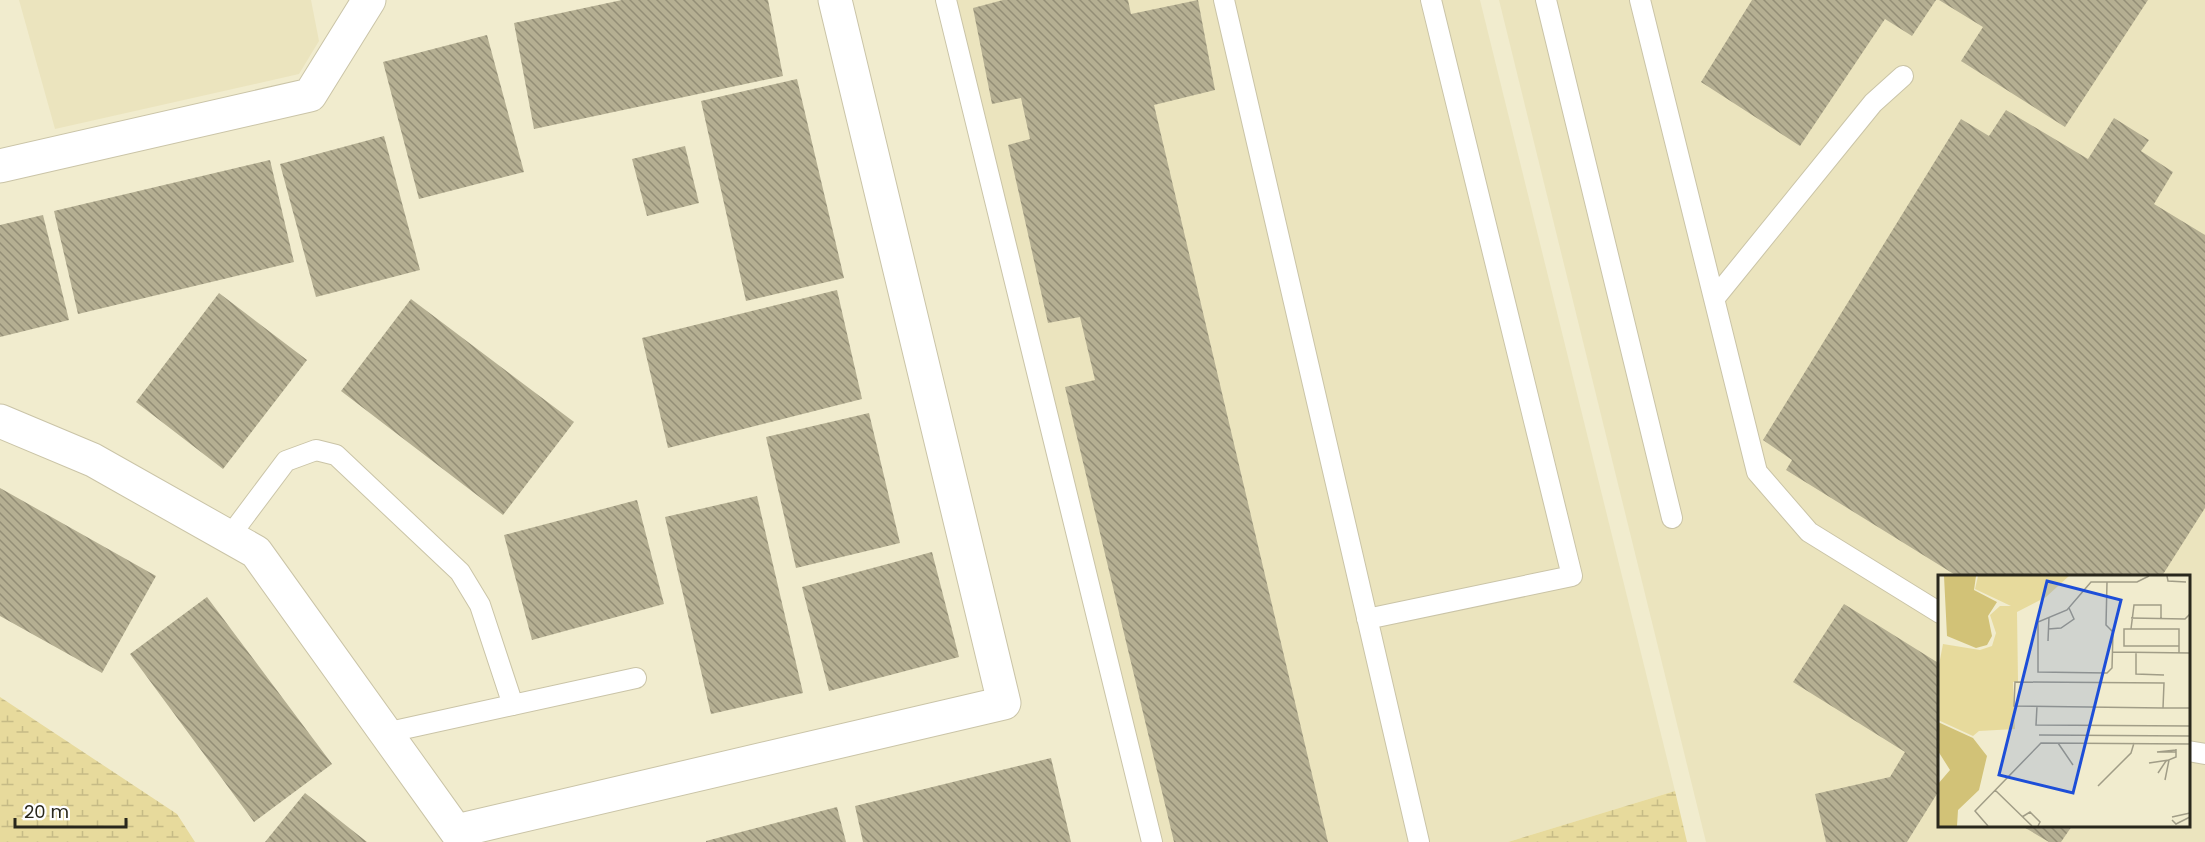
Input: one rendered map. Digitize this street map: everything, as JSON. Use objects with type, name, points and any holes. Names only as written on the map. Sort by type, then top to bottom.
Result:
[{"type":"street","points":[[0,166],[310,95],[369,0]]},
{"type":"street","points":[[0,421],[93,460],[256,552],[456,831],[1004,703],[835,0]]},
{"type":"lane","points":[[946,0],[1152,842]]},
{"type":"lane","points":[[1224,0],[1419,842]]},
{"type":"lane","points":[[1368,619],[1572,576],[1431,0]]},
{"type":"lane","points":[[1546,0],[1672,519]]},
{"type":"lane","points":[[1640,0],[1757,472],[1809,532],[1938,613]]},
{"type":"lane","points":[[1714,299],[1873,103],[1903,76]]},
{"type":"lane","points":[[229,537],[286,461],[316,450],[336,455],[460,572],[480,605],[513,705]]},
{"type":"lane","points":[[385,733],[636,678]]},
{"type":"lane","points":[[2190,751],[2205,754]]},
{"type":"shaded area","points":[[19,0],[311,0],[319,41],[299,74],[55,129]]},
{"type":"shaded area","points":[[939,0],[1480,0],[1675,791],[1508,842],[1146,842]]},
{"type":"shaded area","points":[[1499,0],[2205,0],[2205,842],[1706,842]]},
{"type":"green space","points":[[0,697],[177,814],[195,842],[0,842]]},
{"type":"green space","points":[[1675,791],[1687,842],[1508,842]]},
{"type":"building","points":[[622,0],[768,0],[783,76],[534,129],[514,23]]},
{"type":"building","points":[[1003,0],[1128,0],[1131,14],[1198,0],[1215,90],[1154,105],[1328,842],[1174,842],[1065,387],[1095,380],[1080,317],[1048,323],[1008,145],[1030,139],[1021,98],[992,104],[973,8]]},
{"type":"building","points":[[1752,0],[1936,0],[1912,36],[1885,19],[1800,146],[1701,82]]},
{"type":"building","points":[[1939,0],[2148,0],[2065,127],[1961,61],[1983,27]]},
{"type":"building","points":[[487,35],[524,172],[419,199],[383,62]]},
{"type":"building","points":[[797,79],[844,278],[746,301],[701,101]]},
{"type":"building","points":[[2006,110],[2088,159],[2114,118],[2149,140],[2141,151],[2173,172],[2154,204],[2205,235],[2205,508],[2163,575],[1955,575],[1786,470],[1792,460],[1763,440],[1961,119],[1989,136]]},
{"type":"building","points":[[384,136],[420,270],[316,297],[280,164]]},
{"type":"building","points":[[685,146],[699,203],[647,216],[632,159]]},
{"type":"building","points":[[270,160],[294,262],[78,314],[54,211]]},
{"type":"building","points":[[43,215],[69,320],[0,337],[0,225]]},
{"type":"building","points":[[837,290],[862,399],[668,448],[642,338]]},
{"type":"building","points":[[219,293],[307,360],[223,469],[136,402]]},
{"type":"building","points":[[411,299],[574,422],[503,515],[341,391]]},
{"type":"building","points":[[869,413],[900,543],[796,568],[766,437]]},
{"type":"building","points":[[0,488],[156,576],[102,673],[0,616]]},
{"type":"building","points":[[757,496],[803,693],[711,714],[665,517]]},
{"type":"building","points":[[637,500],[664,604],[532,640],[504,535]]},
{"type":"building","points":[[932,552],[959,657],[829,691],[802,587]]},
{"type":"building","points":[[207,597],[332,764],[254,822],[130,654]]},
{"type":"building","points":[[1844,604],[1938,663],[1938,792],[1907,842],[1826,842],[1815,794],[1890,777],[1905,752],[1793,682]]},
{"type":"building","points":[[1051,758],[1071,842],[863,842],[855,806]]},
{"type":"building","points":[[305,793],[367,842],[265,842]]},
{"type":"building","points":[[837,807],[846,842],[706,842],[706,841]]},
{"type":"building","points":[[2024,827],[2071,827],[2061,842],[2049,842]]}]
